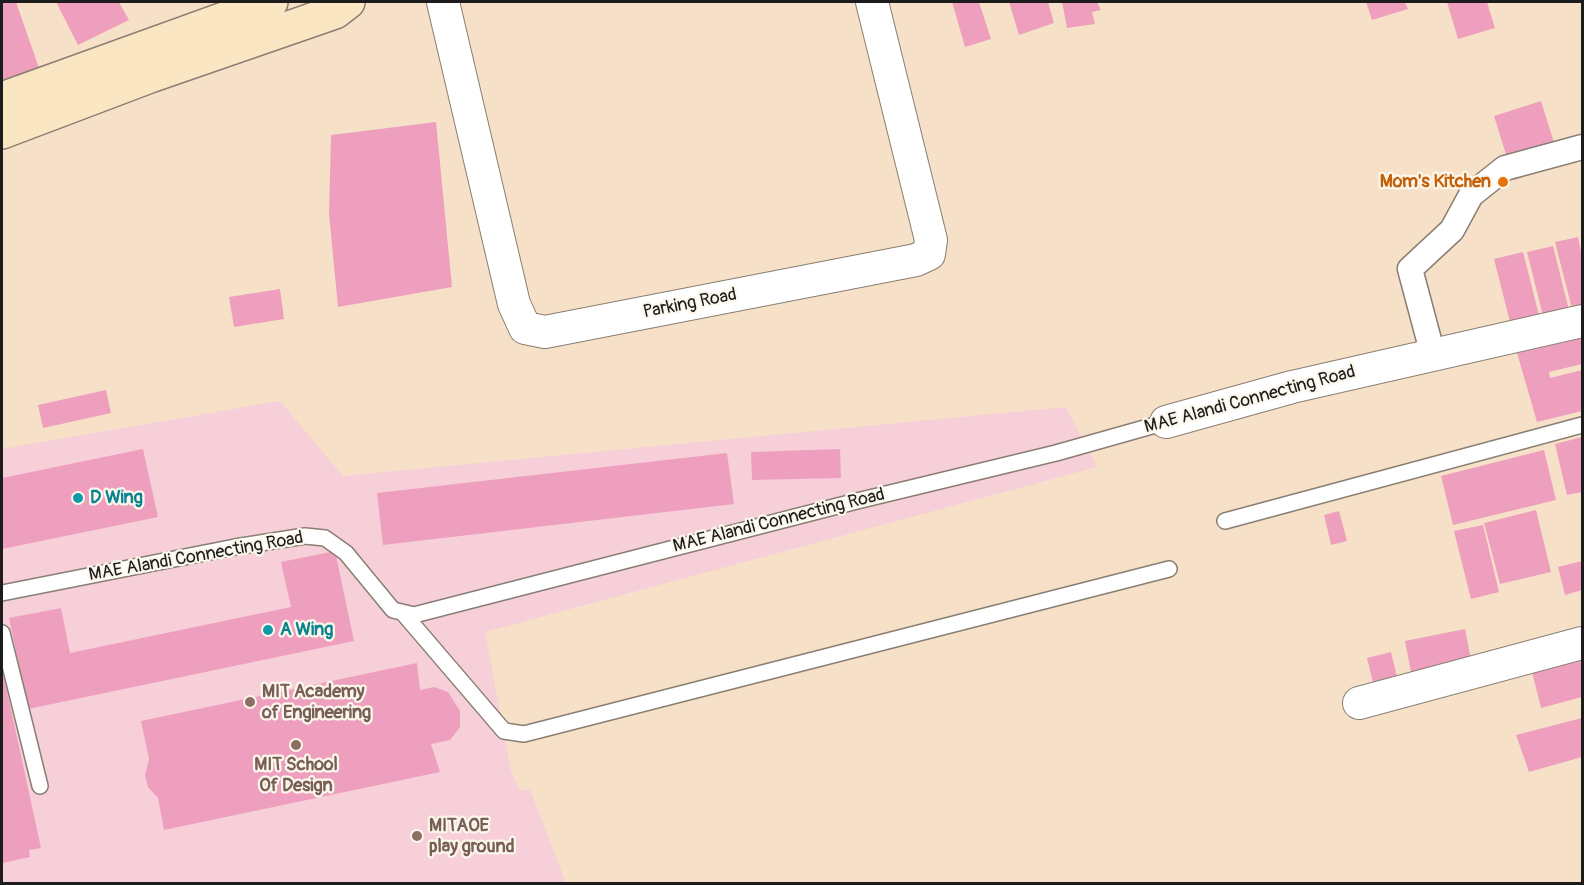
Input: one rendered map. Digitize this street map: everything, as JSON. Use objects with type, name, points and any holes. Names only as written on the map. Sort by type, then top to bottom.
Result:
[{"type":"main road","points":[[234,31],[271,2]]},
{"type":"main road","points":[[2,99],[112,75],[234,31],[334,12],[348,2]]},
{"type":"main road","points":[[2,132],[112,75]]},
{"type":"street","name":"Parking Road","points":[[442,2],[514,304],[525,328],[545,332],[916,260],[930,254],[931,240],[872,2]]},
{"type":"street","points":[[1433,355],[1410,269],[1452,230],[1471,195],[1505,168],[1582,147]]},
{"type":"street","name":"MAE Alandi Connecting Road","points":[[1166,422],[1292,387],[1582,321]]},
{"type":"street","points":[[1359,703],[1582,643]]},
{"type":"lane","name":"MAE Alandi Connecting Road","points":[[2,593],[224,549],[305,536],[325,538],[346,554],[393,610],[414,615],[710,538],[1056,453],[1166,422]]},
{"type":"lane","points":[[1225,521],[1582,425]]},
{"type":"lane","points":[[403,613],[504,730],[524,734],[1169,569]]},
{"type":"lane","points":[[2,633],[40,786]]},
{"type":"shaded area","name":"MIT Academy of Engineering","points":[[280,401],[343,476],[1066,407],[1097,467],[485,632],[511,771],[520,791],[530,789],[566,883],[2,884],[2,449]]},
{"type":"building","points":[[16,2],[39,68],[2,80],[2,3]]},
{"type":"building","points":[[56,2],[119,2],[129,20],[78,45]]},
{"type":"building","points":[[952,2],[979,2],[991,39],[965,47]]},
{"type":"building","points":[[1009,2],[1048,2],[1054,23],[1019,35]]},
{"type":"building","points":[[1062,2],[1097,2],[1101,10],[1092,12],[1095,24],[1067,28]]},
{"type":"building","points":[[1366,2],[1405,2],[1408,9],[1372,20]]},
{"type":"building","points":[[1447,2],[1487,2],[1495,28],[1458,39]]},
{"type":"building","points":[[1541,101],[1561,165],[1514,180],[1494,116]]},
{"type":"building","points":[[436,122],[452,287],[338,307],[329,214],[331,135]]},
{"type":"building","points":[[1578,237],[1582,257],[1582,310],[1573,313],[1555,242]]},
{"type":"building","points":[[1553,246],[1570,314],[1544,320],[1527,252]]},
{"type":"building","points":[[1523,252],[1540,319],[1511,326],[1494,259]]},
{"type":"building","points":[[280,289],[284,319],[234,327],[229,297]]},
{"type":"building","points":[[1582,338],[1582,364],[1549,372],[1550,378],[1582,370],[1582,411],[1537,422],[1517,353]]},
{"type":"building","points":[[106,390],[111,413],[43,428],[38,405]]},
{"type":"building","points":[[1582,437],[1582,492],[1567,495],[1555,444]]},
{"type":"building","name":"D Wing","points":[[143,449],[158,517],[2,549],[2,478]]},
{"type":"building","points":[[840,449],[841,478],[752,480],[751,452]]},
{"type":"building","points":[[1544,450],[1556,500],[1453,525],[1441,476]]},
{"type":"building","points":[[727,453],[734,504],[383,545],[377,493]]},
{"type":"building","points":[[1536,510],[1551,572],[1500,584],[1484,523]]},
{"type":"building","points":[[1339,511],[1347,541],[1331,545],[1324,515]]},
{"type":"building","points":[[1483,525],[1499,592],[1471,599],[1454,531]]},
{"type":"building","name":"A Wing","points":[[335,551],[354,641],[28,709],[9,618],[61,608],[70,653],[291,607],[281,562]]},
{"type":"building","points":[[1582,561],[1582,590],[1565,595],[1558,567]]},
{"type":"building","points":[[1465,629],[1473,670],[1413,682],[1405,641]]},
{"type":"building","points":[[1582,646],[1582,697],[1541,708],[1529,660]]},
{"type":"building","points":[[1391,652],[1400,689],[1376,695],[1367,658]]},
{"type":"building","name":"MIT School Of Design","points":[[417,663],[420,690],[434,687],[448,692],[460,711],[460,727],[450,740],[431,744],[440,772],[164,830],[158,798],[148,787],[145,775],[149,759],[141,721]]},
{"type":"building","points":[[2,668],[41,848],[29,850],[30,857],[2,863]]},
{"type":"building","points":[[1582,718],[1582,757],[1529,772],[1516,735]]},
{"type":"place","name":"Mom's Kitchen","points":[[1503,182]]},
{"type":"place","name":"D Wing","points":[[78,498]]},
{"type":"place","name":"A Wing","points":[[268,630]]},
{"type":"place","name":"MIT Academy of Engineering","points":[[250,702]]},
{"type":"place","name":"MIT School Of Design","points":[[296,745]]},
{"type":"place","name":"MITAOE play ground","points":[[417,836]]}]
